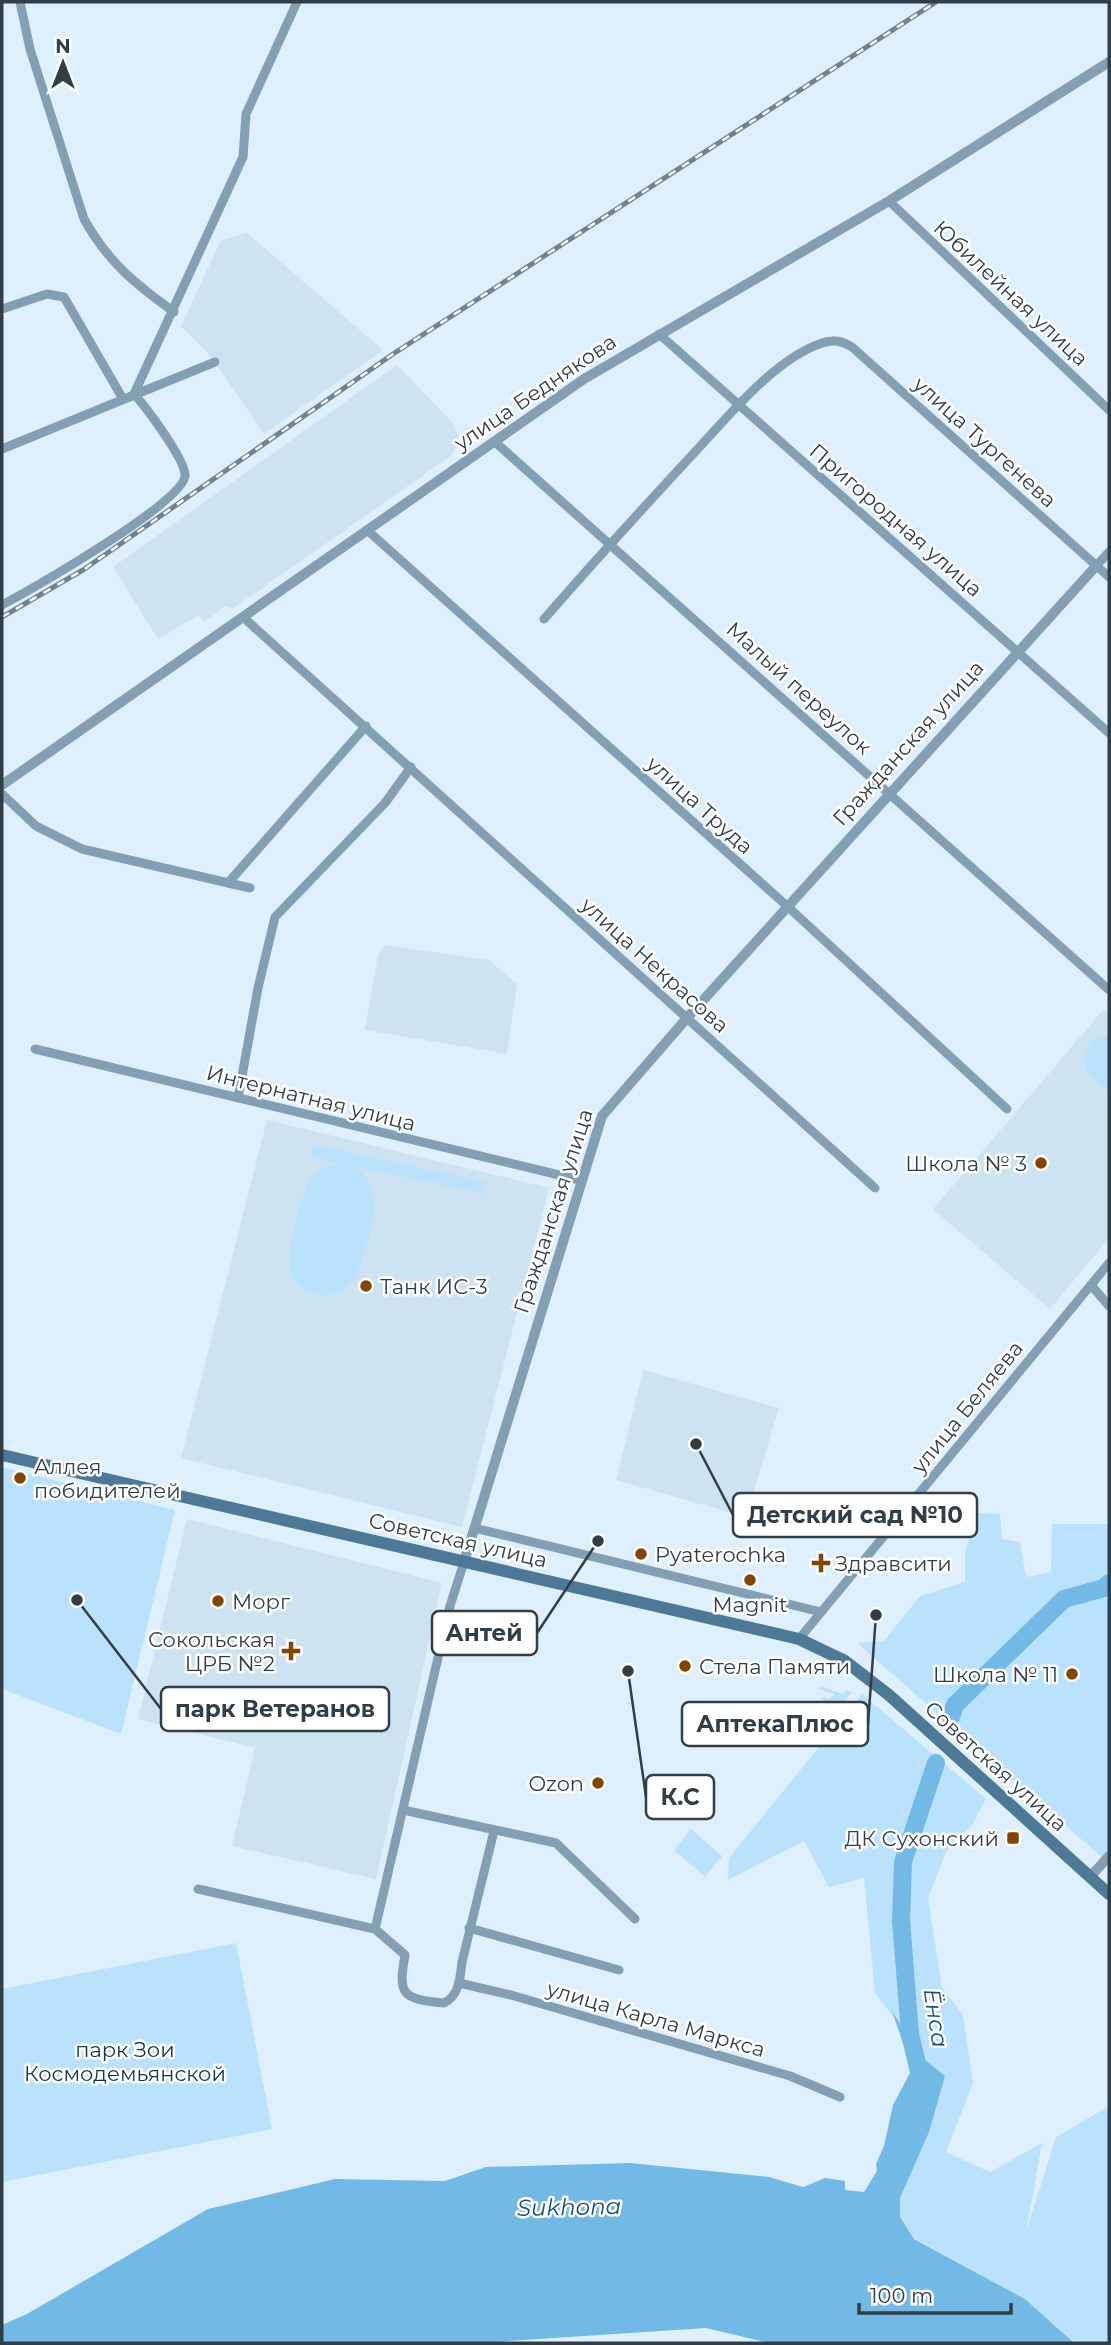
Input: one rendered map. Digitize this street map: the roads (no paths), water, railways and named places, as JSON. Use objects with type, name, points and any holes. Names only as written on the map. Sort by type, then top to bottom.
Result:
[{"type":"main road","name":"Советская улица","points":[[2,1455],[799,1639],[845,1661],[881,1688],[1109,1894]]},
{"type":"street","points":[[20,2],[30,50],[83,219],[98,244],[122,273],[174,312]]},
{"type":"street","points":[[134,394],[243,157],[246,114],[297,2]]},
{"type":"street","name":"улица Беднякова","points":[[2,785],[584,379],[889,201],[1109,62]]},
{"type":"street","name":"Юбилейная улица","points":[[889,201],[1109,410]]},
{"type":"street","points":[[2,309],[56,293],[71,304],[123,399]]},
{"type":"street","name":"Пригородная улица","points":[[659,334],[1109,733]]},
{"type":"street","name":"улица Тургенева","points":[[739,405],[783,365],[812,347],[835,340],[852,347],[1109,577]]},
{"type":"street","points":[[2,449],[215,362]]},
{"type":"street","points":[[2,605],[49,579],[126,529],[182,484],[185,474],[180,463],[150,411],[134,394]]},
{"type":"street","points":[[544,620],[610,542],[739,405]]},
{"type":"street","name":"Малый переулок","points":[[495,442],[1109,990]]},
{"type":"street","name":"улица Труда","points":[[367,530],[787,906],[1007,1109]]},
{"type":"street","name":"Гражданская улица","points":[[375,1929],[450,1606],[596,1130],[610,1104],[1017,650],[1109,552]]},
{"type":"street","name":"улица Некрасова","points":[[244,618],[875,1188]]},
{"type":"street","points":[[228,883],[366,726]]},
{"type":"street","points":[[238,1098],[258,988],[275,917],[385,803],[411,767]]},
{"type":"street","points":[[2,794],[36,827],[82,849],[250,888]]},
{"type":"street","name":"Интернатная улица","points":[[35,1048],[580,1180]]},
{"type":"street","name":"улица Беляева","points":[[799,1639],[1109,1262]]},
{"type":"street","points":[[1091,1285],[1109,1306]]},
{"type":"street","name":"Советская улица","points":[[474,1528],[821,1612]]},
{"type":"street","points":[[403,1810],[556,1843],[635,1919]]},
{"type":"street","points":[[198,1889],[375,1929],[405,1955],[400,1982],[406,1993],[444,2003],[449,2000],[459,1983],[469,1928],[494,1831]]},
{"type":"street","points":[[1090,1877],[1109,1856]]},
{"type":"street","points":[[469,1928],[619,1970]]},
{"type":"street","name":"улица Карла Маркса","points":[[459,1983],[511,1995],[790,2076],[840,2097]]},
{"type":"water","name":"Sukhona","points":[[892,2011],[905,2032],[910,2034],[915,2052],[945,2076],[929,2132],[900,2198],[900,2217],[914,2239],[1025,2299],[1074,2343],[769,2343],[706,2328],[479,2343],[2,2343],[2,2325],[27,2314],[208,2209],[335,2179],[445,2181],[486,2167],[630,2163],[769,2177],[803,2187],[825,2178],[845,2181],[845,2190],[864,2192],[877,2171],[876,2164],[884,2146],[893,2105],[912,2069]]},
{"type":"waterway","name":"Ёнса","points":[[951,1717],[955,1705],[1064,1599],[1104,1588],[1109,1583]]},
{"type":"waterway","name":"Ёнса","points":[[920,2076],[910,2034],[901,1920],[903,1862],[936,1763]]},
{"type":"railway","points":[[2,617],[83,570],[393,354],[936,2]]},
{"type":"place","name":"Школа № 3","points":[[1041,1163]]},
{"type":"place","name":"Танк ИС-3","points":[[366,1286]]},
{"type":"place","name":"Детский сад №10","points":[[696,1444]]},
{"type":"place","name":"Аллея побидителей","points":[[20,1478]]},
{"type":"place","name":"Антей","points":[[598,1541]]},
{"type":"place","name":"Pyaterochka","points":[[641,1554]]},
{"type":"place","name":"Здравсити","points":[[821,1563]]},
{"type":"place","name":"Magnit","points":[[750,1580]]},
{"type":"place","name":"парк Ветеранов","points":[[77,1600]]},
{"type":"place","name":"Морг","points":[[218,1601]]},
{"type":"place","name":"АптекаПлюс","points":[[876,1615]]},
{"type":"place","name":"Сокольская ЦРБ №2","points":[[291,1651]]},
{"type":"place","name":"Стела Памяти","points":[[685,1666]]},
{"type":"place","name":"К.С","points":[[628,1671]]},
{"type":"place","name":"Школа № 11","points":[[1072,1674]]},
{"type":"place","name":"Ozon","points":[[598,1783]]},
{"type":"place","name":"ДК Сухонский","points":[[1013,1838]]},
{"type":"park label","name":"парк Зои Космодемьянской","points":[[125,2061]]}]
